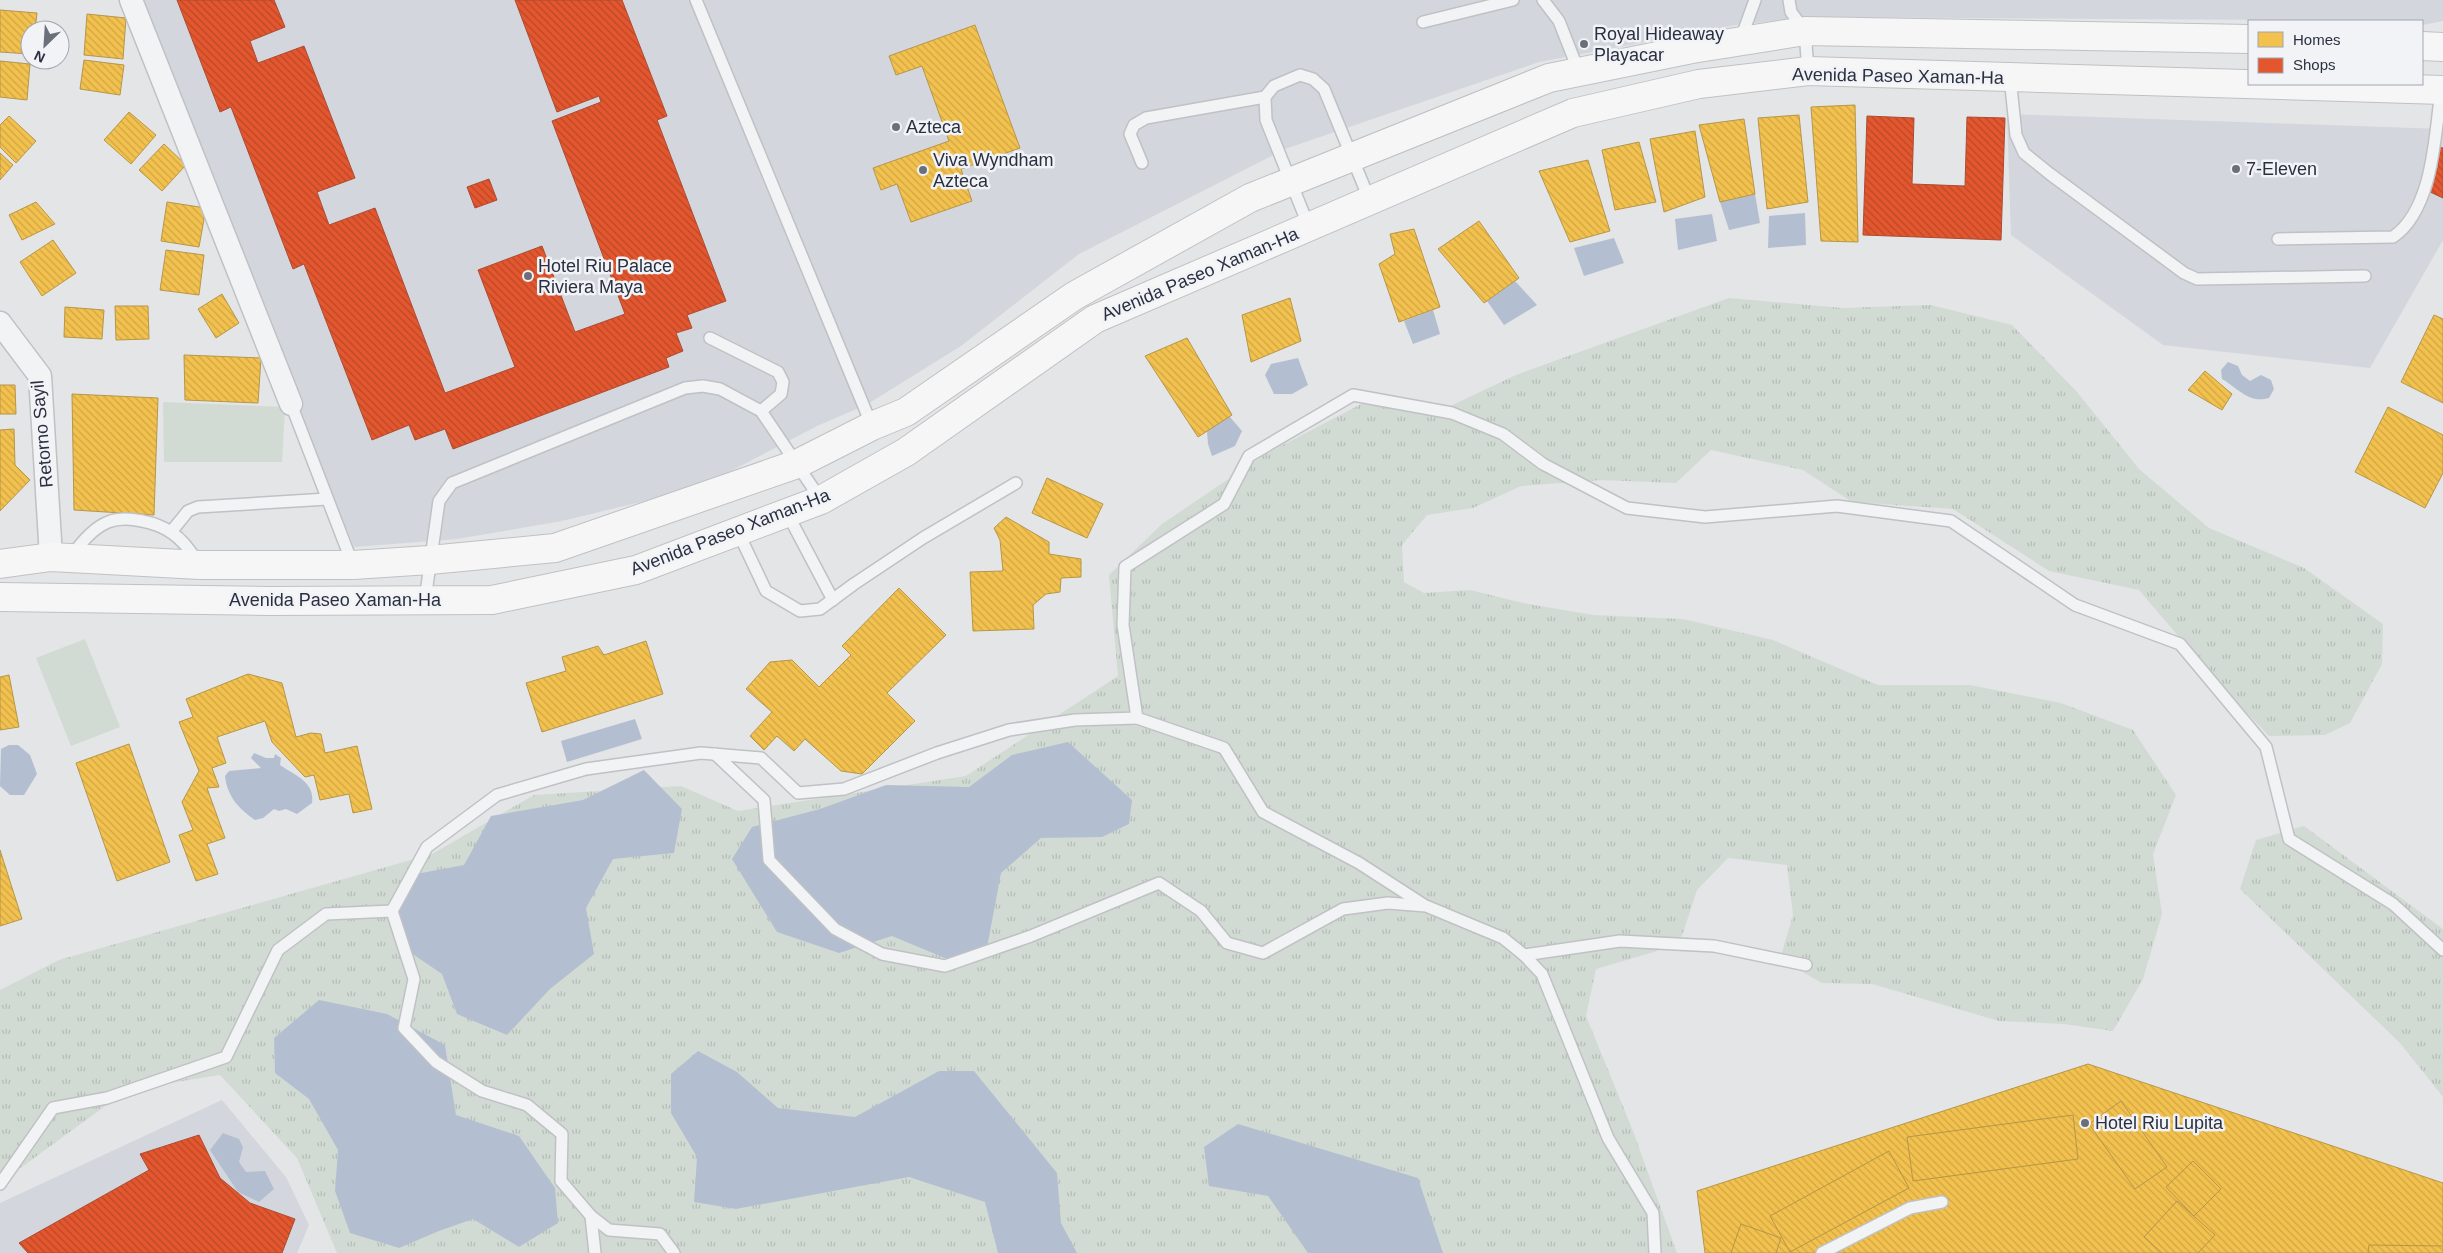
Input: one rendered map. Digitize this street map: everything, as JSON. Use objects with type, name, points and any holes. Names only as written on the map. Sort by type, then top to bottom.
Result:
[{"type":"main road","name":"Avenida Paseo Xaman-Ha","points":[[0,564],[61,558],[200,565],[353,565],[555,548],[797,464],[872,426],[906,412],[1074,296],[1250,198],[1549,78],[1692,49],[1805,31],[2248,39]]},
{"type":"main road","points":[[2423,46],[2443,47]]},
{"type":"main road","points":[[1692,49],[1699,84]]},
{"type":"main road","name":"Avenida Paseo Xaman-Ha","points":[[0,597],[269,601],[492,600],[636,570],[821,500],[906,452],[1095,319],[1573,114],[1699,84],[1808,71],[2248,83]]},
{"type":"main road","name":"Avenida Paseo Xaman-Ha","points":[[2340,85],[2442,90]]},
{"type":"street","points":[[131,0],[291,404]]},
{"type":"street","name":"Retorno Sayil","points":[[0,323],[40,376],[61,558]]},
{"type":"lane","points":[[696,0],[872,426]]},
{"type":"lane","points":[[1423,22],[1513,0]]},
{"type":"lane","points":[[1543,0],[1559,21],[1579,72]]},
{"type":"lane","points":[[1740,42],[1755,0]]},
{"type":"lane","points":[[1789,0],[1791,12],[1805,31],[1808,71]]},
{"type":"lane","points":[[1142,163],[1130,134],[1134,125],[1146,118],[1265,97],[1274,86],[1300,75],[1313,79],[1324,89],[1370,201]]},
{"type":"lane","points":[[2010,77],[2016,135],[2024,153],[2184,273],[2198,279],[2366,276]]},
{"type":"lane","points":[[2278,239],[2393,237],[2404,229],[2424,192],[2432,159],[2442,90]]},
{"type":"lane","points":[[1265,97],[1266,120],[1289,182],[1309,228]]},
{"type":"lane","points":[[1074,296],[1095,319]]},
{"type":"lane","points":[[710,338],[778,372],[783,382],[781,394],[761,411]]},
{"type":"lane","points":[[425,600],[439,501],[452,484],[685,388],[703,386],[720,389],[761,411],[821,500]]},
{"type":"lane","points":[[1137,718],[1123,625],[1125,567],[1224,504],[1249,456],[1353,395],[1452,414],[1503,434],[1543,464],[1627,508],[1705,517],[1837,506],[1951,521],[2075,605],[2180,644],[2266,747],[2289,839],[2393,904],[2443,950]]},
{"type":"lane","points":[[291,404],[353,565]]},
{"type":"lane","points":[[738,532],[766,591],[800,611],[820,609],[923,538],[1016,483]]},
{"type":"lane","points":[[171,532],[188,511],[198,507],[326,499]]},
{"type":"lane","points":[[787,513],[833,600]]},
{"type":"lane","points":[[61,558],[108,522],[145,520],[171,532],[184,544],[200,565]]},
{"type":"lane","points":[[674,1253],[660,1234],[609,1230],[591,1216],[561,1181],[562,1134],[527,1106],[482,1091],[436,1062],[404,1028],[414,979],[392,911],[427,847],[497,795],[586,769],[701,753],[715,754],[760,758],[798,793],[844,789],[937,753],[1009,730],[1075,720],[1137,718],[1224,748],[1263,812],[1358,863],[1426,906],[1503,938],[1524,955],[1542,974],[1608,1138],[1653,1213],[1655,1253]]},
{"type":"lane","points":[[715,754],[764,800],[769,860],[835,929],[882,954],[944,966],[1032,936],[1159,883],[1201,911],[1227,943],[1263,953],[1343,909],[1388,903],[1426,906]]},
{"type":"lane","points":[[0,1184],[53,1108],[107,1098],[226,1057],[278,950],[326,914],[392,911]]},
{"type":"lane","points":[[1524,955],[1620,941],[1714,946],[1806,965]]},
{"type":"lane","points":[[1822,1253],[1910,1208],[1942,1202]]},
{"type":"lane","points":[[591,1216],[595,1253]]},
{"type":"shaded area","points":[[130,0],[2443,0],[2443,21],[2423,25],[2423,20],[1810,17],[1736,25],[1539,62],[1285,149],[1079,254],[961,346],[866,405],[817,426],[731,471],[657,498],[562,521],[457,539],[354,547],[186,146]]},
{"type":"shaded area","points":[[2007,114],[2443,129],[2443,240],[2370,368],[2163,345],[2011,235]]},
{"type":"shaded area","points":[[222,1100],[286,1177],[309,1225],[297,1253],[0,1253],[0,1203]]},
{"type":"green space","points":[[1729,298],[1842,308],[1931,305],[2012,325],[2077,392],[2139,469],[2209,528],[2304,568],[2383,624],[2382,664],[2350,723],[2325,735],[2269,736],[2220,685],[2139,590],[2049,571],[1953,509],[1852,502],[1803,470],[1711,450],[1676,483],[1601,480],[1521,486],[1473,508],[1427,515],[1402,545],[1404,582],[1424,593],[1470,590],[1523,603],[1593,615],[1683,619],[1773,640],[1878,685],[1970,685],[2061,703],[2133,730],[2176,795],[2153,854],[2162,914],[2143,979],[2113,1031],[2064,1024],[1999,1021],[1872,984],[1822,983],[1780,959],[1793,915],[1787,865],[1728,858],[1697,890],[1682,936],[1657,951],[1596,969],[1586,1016],[1633,1131],[1677,1253],[337,1253],[297,1158],[220,1075],[127,1090],[0,1183],[0,990],[59,960],[432,854],[534,795],[681,786],[738,811],[966,776],[1118,676],[1109,575],[1162,524],[1264,455],[1367,401],[1444,409],[1516,375]]},
{"type":"green space","points":[[163,402],[285,407],[282,462],[164,462]]},
{"type":"green space","points":[[85,639],[120,727],[71,746],[36,658]]},
{"type":"green space","points":[[2304,826],[2443,929],[2443,1097],[2400,1043],[2240,889],[2256,840]]},
{"type":"water","points":[[1755,194],[1760,223],[1729,230],[1720,202]]},
{"type":"water","points":[[1805,213],[1806,245],[1768,248],[1769,216]]},
{"type":"water","points":[[1712,214],[1717,241],[1678,250],[1675,219]]},
{"type":"water","points":[[1614,238],[1624,263],[1584,276],[1574,248]]},
{"type":"water","points":[[1515,281],[1537,305],[1504,325],[1487,301]]},
{"type":"water","points":[[1433,310],[1440,334],[1413,344],[1404,321]]},
{"type":"water","points":[[1298,358],[1308,385],[1292,394],[1274,394],[1265,375],[1271,364]]},
{"type":"water","points":[[2228,362],[2238,366],[2242,375],[2250,381],[2261,375],[2271,380],[2274,389],[2269,398],[2256,399],[2250,397],[2222,379],[2221,370]]},
{"type":"water","points":[[1229,416],[1242,431],[1235,446],[1212,456],[1208,444],[1207,431]]},
{"type":"water","points":[[635,719],[642,739],[567,762],[561,741]]},
{"type":"water","points":[[1068,742],[1132,800],[1129,824],[1102,837],[1041,838],[1001,873],[986,953],[959,964],[892,936],[839,953],[777,932],[732,859],[752,827],[820,809],[886,785],[969,787],[1012,755]]},
{"type":"water","points":[[9,745],[18,745],[30,755],[37,774],[24,795],[10,795],[0,786],[1,749]]},
{"type":"water","points":[[254,753],[266,758],[274,758],[275,754],[281,758],[280,765],[303,780],[311,790],[312,803],[297,814],[286,809],[279,811],[274,809],[263,818],[255,820],[244,811],[231,796],[225,776],[229,771],[261,768],[251,758]]},
{"type":"water","points":[[644,770],[682,809],[674,853],[613,859],[586,908],[594,954],[550,989],[507,1035],[457,1014],[442,974],[411,953],[395,908],[416,874],[464,865],[491,816],[583,800]]},
{"type":"water","points":[[319,1000],[387,1014],[445,1045],[456,1115],[519,1136],[555,1188],[558,1223],[519,1247],[473,1219],[399,1248],[350,1233],[335,1191],[338,1150],[309,1099],[275,1073],[274,1038]]},
{"type":"water","points":[[698,1051],[737,1072],[778,1108],[855,1117],[939,1071],[974,1071],[1057,1173],[1061,1223],[1077,1253],[998,1253],[985,1202],[909,1177],[736,1209],[694,1202],[697,1157],[671,1113],[671,1074]]},
{"type":"water","points":[[1238,1124],[1418,1178],[1443,1253],[1308,1253],[1268,1196],[1209,1186],[1204,1147]]},
{"type":"water","points":[[223,1133],[239,1139],[243,1147],[239,1162],[246,1172],[265,1171],[274,1189],[259,1202],[238,1192],[210,1150]]},
{"type":"building: Homes","points":[[0,10],[37,13],[36,20],[20,20],[20,53],[0,52]]},
{"type":"building: Homes","points":[[87,14],[126,18],[123,59],[84,55]]},
{"type":"building: Homes","points":[[975,25],[1020,148],[961,169],[972,201],[911,222],[897,184],[881,190],[873,168],[949,141],[922,66],[896,75],[889,56]]},
{"type":"building: Homes","points":[[84,60],[124,65],[120,95],[80,89]]},
{"type":"building: Homes","points":[[0,61],[20,63],[20,70],[30,70],[27,100],[0,97]]},
{"type":"building: Homes","points":[[1855,105],[1858,242],[1821,241],[1811,107]]},
{"type":"building: Homes","points":[[129,112],[156,135],[131,164],[104,140]]},
{"type":"building: Homes","points":[[1799,115],[1808,202],[1767,209],[1758,118]]},
{"type":"building: Homes","points":[[9,116],[36,141],[16,163],[0,147],[0,125]]},
{"type":"building: Homes","points":[[1744,119],[1755,194],[1720,202],[1699,125]]},
{"type":"building: Homes","points":[[1695,131],[1705,197],[1664,212],[1650,139]]},
{"type":"building: Homes","points":[[1639,142],[1656,202],[1615,210],[1602,150]]},
{"type":"building: Homes","points":[[164,144],[186,165],[162,191],[139,170]]},
{"type":"building: Homes","points":[[0,153],[13,165],[0,180]]},
{"type":"building: Homes","points":[[1588,160],[1610,231],[1570,242],[1539,171]]},
{"type":"building: Homes","points":[[36,202],[55,224],[22,240],[9,215]]},
{"type":"building: Homes","points":[[167,202],[206,208],[199,247],[161,241]]},
{"type":"building: Homes","points":[[1479,221],[1519,278],[1484,303],[1438,249]]},
{"type":"building: Homes","points":[[1414,229],[1440,307],[1399,322],[1379,264],[1395,254],[1390,234]]},
{"type":"building: Homes","points":[[53,240],[76,273],[42,296],[20,262]]},
{"type":"building: Homes","points":[[166,250],[204,255],[199,295],[160,290]]},
{"type":"building: Homes","points":[[222,294],[239,323],[216,338],[198,309]]},
{"type":"building: Homes","points":[[1290,298],[1301,341],[1251,362],[1242,315]]},
{"type":"building: Homes","points":[[115,306],[148,306],[149,339],[116,340]]},
{"type":"building: Homes","points":[[65,307],[104,310],[102,339],[64,337]]},
{"type":"building: Homes","points":[[2434,315],[2443,319],[2443,403],[2401,382]]},
{"type":"building: Homes","points":[[1187,338],[1232,415],[1198,437],[1145,356]]},
{"type":"building: Homes","points":[[184,355],[261,358],[258,403],[185,400]]},
{"type":"building: Homes","points":[[2205,371],[2232,394],[2222,410],[2188,390]]},
{"type":"building: Homes","points":[[0,385],[15,385],[16,414],[0,414]]},
{"type":"building: Homes","points":[[72,394],[158,398],[154,515],[74,510]]},
{"type":"building: Homes","points":[[2388,407],[2443,435],[2443,473],[2425,508],[2355,472]]},
{"type":"building: Homes","points":[[14,429],[15,465],[30,480],[0,511],[0,430]]},
{"type":"building: Homes","points":[[1047,478],[1103,504],[1087,538],[1032,513]]},
{"type":"building: Homes","points":[[1006,517],[1049,542],[1049,554],[1081,559],[1081,577],[1061,578],[1060,592],[1046,594],[1033,605],[1034,629],[973,631],[970,572],[1003,571],[1000,540],[994,528]]},
{"type":"building: Homes","points":[[899,588],[946,635],[887,693],[915,721],[862,774],[841,771],[805,739],[794,751],[777,736],[764,750],[750,736],[772,712],[746,689],[770,662],[792,660],[819,687],[851,655],[842,646]]},
{"type":"building: Homes","points":[[646,641],[663,694],[542,732],[526,683],[566,671],[562,657],[598,646],[604,655]]},
{"type":"building: Homes","points":[[248,674],[282,683],[296,737],[311,733],[321,734],[325,753],[357,746],[372,809],[353,813],[349,794],[320,800],[314,775],[305,777],[272,742],[265,721],[217,737],[226,763],[212,768],[219,787],[207,788],[225,838],[207,844],[218,874],[196,881],[179,835],[193,830],[182,802],[199,771],[179,722],[193,717],[186,699]]},
{"type":"building: Homes","points":[[9,675],[19,727],[0,730],[0,677]]},
{"type":"building: Homes","points":[[129,744],[170,862],[117,881],[76,763]]},
{"type":"building: Homes","points":[[0,850],[22,919],[0,926]]},
{"type":"building: Homes","name":"Hotel Riu Lupita","points":[[2088,1064],[2443,1183],[2443,1253],[1705,1253],[1697,1191]]},
{"type":"building: Homes","points":[[2121,1101],[2167,1167],[2135,1189],[2089,1124]]},
{"type":"building: Homes","points":[[2073,1115],[2078,1159],[1913,1181],[1907,1137]]},
{"type":"building: Homes","points":[[1889,1151],[1909,1188],[1790,1252],[1770,1216]]},
{"type":"building: Homes","points":[[2193,1161],[2221,1189],[2194,1216],[2166,1187]]},
{"type":"building: Homes","points":[[2177,1201],[2215,1235],[2198,1253],[2162,1253],[2144,1237]]},
{"type":"building: Homes","points":[[1741,1224],[1781,1238],[1776,1253],[1731,1253]]},
{"type":"building: Homes","points":[[2369,1245],[2443,1246],[2443,1253],[2368,1253]]},
{"type":"building: Shops","points":[[177,0],[274,0],[285,27],[250,41],[258,63],[304,46],[355,178],[317,192],[329,225],[375,208],[445,393],[515,367],[478,270],[542,246],[575,332],[625,314],[552,121],[601,102],[599,96],[557,112],[515,0],[622,0],[667,116],[657,120],[726,301],[687,315],[692,328],[676,333],[683,351],[666,358],[669,367],[453,449],[445,429],[415,440],[409,425],[372,440],[304,264],[293,269],[231,107],[220,112]]},
{"type":"building: Shops","points":[[1867,116],[1914,118],[1912,184],[1965,186],[1967,117],[2005,118],[2001,240],[1863,235]]},
{"type":"building: Shops","points":[[2438,147],[2443,148],[2443,198],[2426,190],[2438,168]]},
{"type":"building: Shops","points":[[489,179],[497,200],[475,208],[467,187]]},
{"type":"building: Shops","points":[[199,1135],[220,1178],[250,1203],[295,1219],[282,1253],[28,1253],[19,1243],[149,1170],[140,1154]]},
{"type":"place","name":"Royal Hideaway Playacar","points":[[1584,44]]},
{"type":"place","name":"Azteca","points":[[896,127]]},
{"type":"place","name":"7-Eleven","points":[[2236,169]]},
{"type":"place","name":"Viva Wyndham Azteca","points":[[923,170]]},
{"type":"place","name":"Hotel Riu Palace Riviera Maya","points":[[528,276]]},
{"type":"place","name":"Hotel Riu Lupita","points":[[2085,1123]]}]
